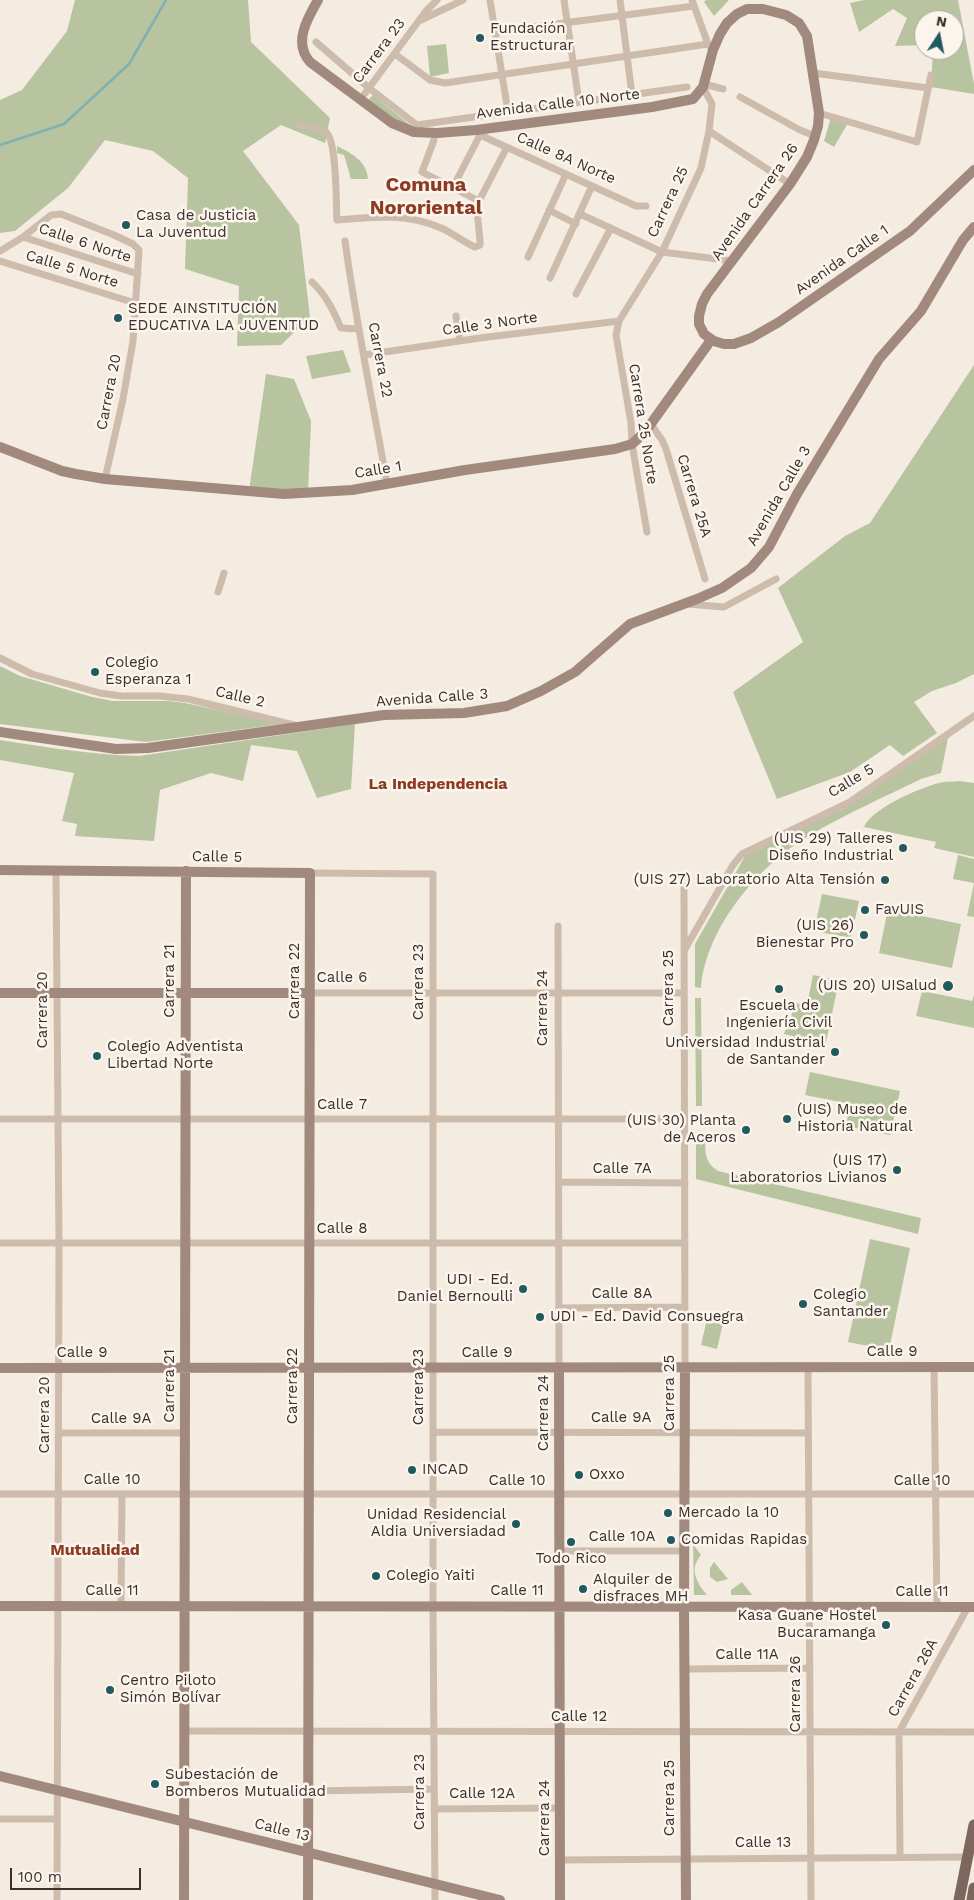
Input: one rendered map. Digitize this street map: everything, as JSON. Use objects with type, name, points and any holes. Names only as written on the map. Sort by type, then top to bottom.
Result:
[{"type":"main road","points":[[959,1900],[974,1825]]},
{"type":"main road","points":[[972,1900],[974,1888]]},
{"type":"street","name":"Avenida Calle 10 Norte","points":[[318,0],[308,17],[303,34],[303,54],[310,62],[392,124],[414,132],[478,132],[680,102],[692,99],[703,85]]},
{"type":"street","name":"Carrera 23","points":[[360,100],[437,0]]},
{"type":"street","points":[[420,20],[463,0]]},
{"type":"street","points":[[490,0],[508,112]]},
{"type":"street","points":[[564,0],[578,102]]},
{"type":"street","points":[[620,0],[632,95]]},
{"type":"street","points":[[495,32],[622,15],[693,3],[710,47],[703,85],[723,89]]},
{"type":"street","name":"Avenida Carrera 26","points":[[710,47],[727,23],[742,11],[747,9],[763,9],[786,15],[799,23],[804,28],[807,36],[819,112],[815,136],[807,157],[790,184],[702,304],[699,324],[704,334],[711,340]]},
{"type":"street","points":[[316,42],[369,88],[416,125],[687,87]]},
{"type":"street","points":[[394,54],[430,80],[437,83],[445,83],[627,56],[710,47]]},
{"type":"street","points":[[813,72],[928,88]]},
{"type":"street","points":[[819,112],[917,142],[931,75]]},
{"type":"street","name":"Carrera 25","points":[[619,321],[662,252],[701,168],[709,131],[712,104],[703,85]]},
{"type":"street","points":[[740,97],[815,136]]},
{"type":"street","points":[[300,125],[322,130],[330,137],[334,153],[337,220],[388,216],[408,218],[440,227],[472,246],[478,247],[480,241],[477,210],[479,201],[507,147]]},
{"type":"street","points":[[709,131],[790,184]]},
{"type":"street","points":[[453,187],[478,132]]},
{"type":"street","name":"Calle 8A Norte","points":[[478,132],[636,206],[646,206]]},
{"type":"street","points":[[434,140],[422,172],[479,201]]},
{"type":"street","name":"Avenida Calle 1","points":[[711,340],[724,344],[744,342],[779,322],[910,231],[974,170]]},
{"type":"street","points":[[528,257],[566,174]]},
{"type":"street","points":[[550,278],[592,186]]},
{"type":"street","points":[[549,210],[576,224]]},
{"type":"street","name":"Carrera 20","points":[[23,237],[51,215],[61,214],[114,235],[133,244],[139,250],[133,341],[129,369],[104,479]]},
{"type":"street","points":[[580,214],[662,252],[733,261]]},
{"type":"street","name":"Avenida Calle 3","points":[[0,732],[106,748],[148,748],[384,715],[464,713],[495,709],[507,706],[559,682],[575,672],[630,624],[722,588],[751,568],[762,556],[775,538],[797,494],[879,359],[921,311],[963,240],[974,227]]},
{"type":"street","points":[[576,294],[611,228]]},
{"type":"street","points":[[0,251],[23,237]]},
{"type":"street","name":"Calle 6 Norte","points":[[23,237],[138,274]]},
{"type":"street","name":"Carrera 22","points":[[345,241],[358,329],[387,484]]},
{"type":"street","name":"Calle 5 Norte","points":[[0,261],[135,303]]},
{"type":"street","points":[[312,282],[322,292],[341,328],[358,329]]},
{"type":"street","points":[[456,316],[460,342]]},
{"type":"street","name":"Calle 3 Norte","points":[[364,355],[619,321]]},
{"type":"street","name":"Carrera 25 Norte","points":[[619,321],[616,340],[631,423],[632,444],[647,532]]},
{"type":"street","points":[[632,444],[651,424],[711,340]]},
{"type":"street","name":"Carrera 25A","points":[[651,424],[666,449],[704,579]]},
{"type":"street","name":"Calle 1","points":[[0,447],[62,471],[104,479],[284,494],[352,490],[615,449],[632,444]]},
{"type":"street","points":[[218,592],[224,574]]},
{"type":"street","points":[[684,604],[724,607],[776,578]]},
{"type":"street","name":"Calle 2","points":[[0,658],[32,674],[100,693],[121,696],[159,696],[188,699],[301,727]]},
{"type":"street","name":"Calle 5","points":[[684,950],[736,859],[748,850],[850,802],[974,716]]},
{"type":"street","name":"Calle 5","points":[[0,870],[433,874]]},
{"type":"street","name":"Carrera 20","points":[[56,870],[59,1243],[57,1900]]},
{"type":"street","name":"Carrera 21","points":[[184,1900],[186,871]]},
{"type":"street","name":"Carrera 22","points":[[308,1900],[310,873]]},
{"type":"street","name":"Carrera 23","points":[[433,874],[435,1900]]},
{"type":"street","name":"Carrera 25","points":[[684,886],[684,1669],[686,1900]]},
{"type":"street","name":"Carrera 24","points":[[558,926],[560,1900]]},
{"type":"street","name":"Calle 6","points":[[0,993],[684,993]]},
{"type":"street","name":"Calle 7","points":[[0,1119],[684,1119]]},
{"type":"street","name":"Calle 7A","points":[[559,1182],[685,1183]]},
{"type":"street","name":"Calle 8","points":[[0,1243],[685,1243]]},
{"type":"street","name":"Calle 8A","points":[[559,1308],[685,1307]]},
{"type":"street","points":[[934,1367],[937,1607]]},
{"type":"street","name":"Calle 9","points":[[0,1368],[974,1367]]},
{"type":"street","name":"Carrera 26","points":[[808,1368],[811,1900]]},
{"type":"street","name":"Calle 9A","points":[[433,1432],[808,1433]]},
{"type":"street","name":"Calle 9A","points":[[58,1433],[184,1433]]},
{"type":"street","name":"Calle 10","points":[[0,1494],[974,1494]]},
{"type":"street","points":[[121,1606],[122,1494]]},
{"type":"street","name":"Calle 10A","points":[[559,1551],[684,1550]]},
{"type":"street","name":"Calle 11","points":[[0,1606],[971,1607]]},
{"type":"street","name":"Carrera 26A","points":[[900,1857],[899,1732],[971,1607]]},
{"type":"street","name":"Calle 11A","points":[[684,1669],[810,1668]]},
{"type":"street","name":"Calle 12","points":[[184,1731],[974,1732]]},
{"type":"street","points":[[0,1776],[57,1791]]},
{"type":"street","points":[[308,1790],[434,1789]]},
{"type":"street","name":"Calle 13","points":[[57,1791],[500,1900]]},
{"type":"street","name":"Calle 12A","points":[[434,1808],[560,1808]]},
{"type":"street","points":[[0,1819],[57,1819]]},
{"type":"street","name":"Calle 13","points":[[560,1860],[967,1857]]},
{"type":"green space","points":[[75,0],[248,0],[251,42],[330,118],[325,143],[281,125],[243,151],[299,225],[310,317],[281,345],[237,346],[239,286],[185,269],[188,178],[153,151],[105,140],[68,188],[15,231],[0,233],[0,100],[22,90],[67,31]]},
{"type":"green space","points":[[706,0],[729,0],[714,16],[704,2]]},
{"type":"green space","points":[[864,0],[958,0],[960,10],[914,10],[914,45],[895,46],[907,18],[893,9],[859,32],[850,3]]},
{"type":"green space","points":[[964,32],[974,84],[974,94],[931,87],[932,60],[964,60]]},
{"type":"green space","points":[[446,44],[449,73],[430,77],[427,46]]},
{"type":"green space","points":[[373,95],[410,125],[410,127],[398,123],[368,100]]},
{"type":"green space","points":[[831,117],[848,123],[834,147],[824,141]]},
{"type":"green space","points":[[337,146],[361,162],[365,167],[368,179],[351,179],[344,155],[337,153]]},
{"type":"green space","points":[[343,350],[351,372],[312,379],[306,356]]},
{"type":"green space","points":[[974,365],[974,674],[956,683],[932,691],[914,702],[937,733],[903,756],[890,745],[850,772],[777,799],[733,692],[803,642],[778,588],[845,536],[870,523]]},
{"type":"green space","points":[[266,374],[294,379],[311,421],[308,493],[249,491]]},
{"type":"green space","points":[[0,666],[20,676],[92,697],[113,701],[168,701],[185,703],[282,724],[146,742],[0,724]]},
{"type":"green space","points":[[355,724],[351,789],[317,798],[297,751],[251,745],[243,781],[211,773],[160,790],[154,841],[75,836],[77,824],[62,821],[74,773],[0,760],[0,740],[86,752],[139,756]]},
{"type":"green space","points":[[948,738],[941,773],[921,779],[837,820],[810,835],[772,863],[738,900],[724,921],[705,965],[701,988],[695,987],[695,944],[745,856],[845,808]]},
{"type":"green space","points":[[959,781],[974,783],[974,857],[934,848],[936,842],[864,827],[876,813],[897,800],[920,789],[939,783]]},
{"type":"green space","points":[[958,855],[974,859],[974,883],[953,879]]},
{"type":"green space","points":[[974,883],[974,917],[967,916]]},
{"type":"green space","points":[[822,894],[859,901],[851,938],[814,931]]},
{"type":"green space","points":[[888,909],[961,924],[952,968],[879,953]]},
{"type":"green space","points":[[813,975],[839,980],[825,1047],[793,1040],[793,1036],[784,1034],[787,1023],[790,1023],[794,1003],[807,1005]]},
{"type":"green space","points":[[922,991],[972,1001],[974,995],[974,1028],[916,1016]]},
{"type":"green space","points":[[695,998],[701,998],[702,1106],[696,1106]]},
{"type":"green space","points":[[810,1072],[900,1091],[890,1135],[846,1126],[850,1104],[805,1095]]},
{"type":"green space","points":[[696,1135],[705,1135],[708,1159],[718,1171],[921,1218],[918,1234],[696,1179]]},
{"type":"green space","points":[[870,1239],[910,1248],[889,1350],[848,1342]]},
{"type":"green space","points":[[708,1315],[724,1319],[717,1349],[701,1345]]},
{"type":"green space","points":[[693,1544],[701,1555],[695,1565],[695,1575],[707,1595],[694,1595]]},
{"type":"green space","points":[[714,1562],[728,1579],[717,1582],[710,1577],[710,1568]]},
{"type":"green space","points":[[742,1582],[752,1595],[731,1595],[731,1590]]},
{"type":"waterway","points":[[0,145],[64,124],[129,64],[166,0]]},
{"type":"place","name":"Fundación Estructurar","points":[[480,38]]},
{"type":"place","name":"Casa de Justicia La Juventud","points":[[126,225]]},
{"type":"place","name":"SEDE AINSTITUCIÓN EDUCATIVA LA JUVENTUD","points":[[118,318]]},
{"type":"place","name":"Colegio Esperanza 1","points":[[95,672]]},
{"type":"place","name":"(UIS 29) Talleres Diseño Industrial","points":[[903,848]]},
{"type":"place","name":"(UIS 27) Laboratorio Alta Tensión","points":[[885,880]]},
{"type":"place","name":"FavUIS","points":[[865,910]]},
{"type":"place","name":"(UIS 26) Bienestar Pro","points":[[864,935]]},
{"type":"place","name":"(UIS 20) UISalud","points":[[948,986]]},
{"type":"place","name":"Escuela de Ingeniería Civil","points":[[779,989]]},
{"type":"place","name":"Universidad Industrial de Santander","points":[[835,1052]]},
{"type":"place","name":"Colegio Adventista Libertad Norte","points":[[97,1056]]},
{"type":"place","name":"(UIS) Museo de Historia Natural","points":[[787,1119]]},
{"type":"place","name":"(UIS 30) Planta de Aceros","points":[[746,1130]]},
{"type":"place","name":"(UIS 17) Laboratorios Livianos","points":[[897,1170]]},
{"type":"place","name":"UDI - Ed. Daniel Bernoulli","points":[[523,1289]]},
{"type":"place","name":"Colegio Santander","points":[[803,1304]]},
{"type":"place","name":"UDI - Ed. David Consuegra","points":[[540,1317]]},
{"type":"place","name":"INCAD","points":[[412,1470]]},
{"type":"place","name":"Oxxo","points":[[579,1475]]},
{"type":"place","name":"Mercado la 10","points":[[668,1513]]},
{"type":"place","name":"Unidad Residencial Aldia Universiadad","points":[[516,1524]]},
{"type":"place","name":"Comidas Rapidas","points":[[671,1540]]},
{"type":"place","name":"Todo Rico","points":[[571,1542]]},
{"type":"place","name":"Colegio Yaiti","points":[[376,1576]]},
{"type":"place","name":"Alquiler de disfraces MH","points":[[583,1589]]},
{"type":"place","name":"Kasa Guane Hostel Bucaramanga","points":[[886,1625]]},
{"type":"place","name":"Centro Piloto Simón Bolívar","points":[[110,1690]]},
{"type":"place","name":"Subestación de Bomberos Mutualidad","points":[[155,1784]]},
{"type":"district","name":"Comuna Nororiental","points":[[426,196]]},
{"type":"district","name":"La Independencia","points":[[438,784]]},
{"type":"district","name":"Mutualidad","points":[[95,1550]]}]
